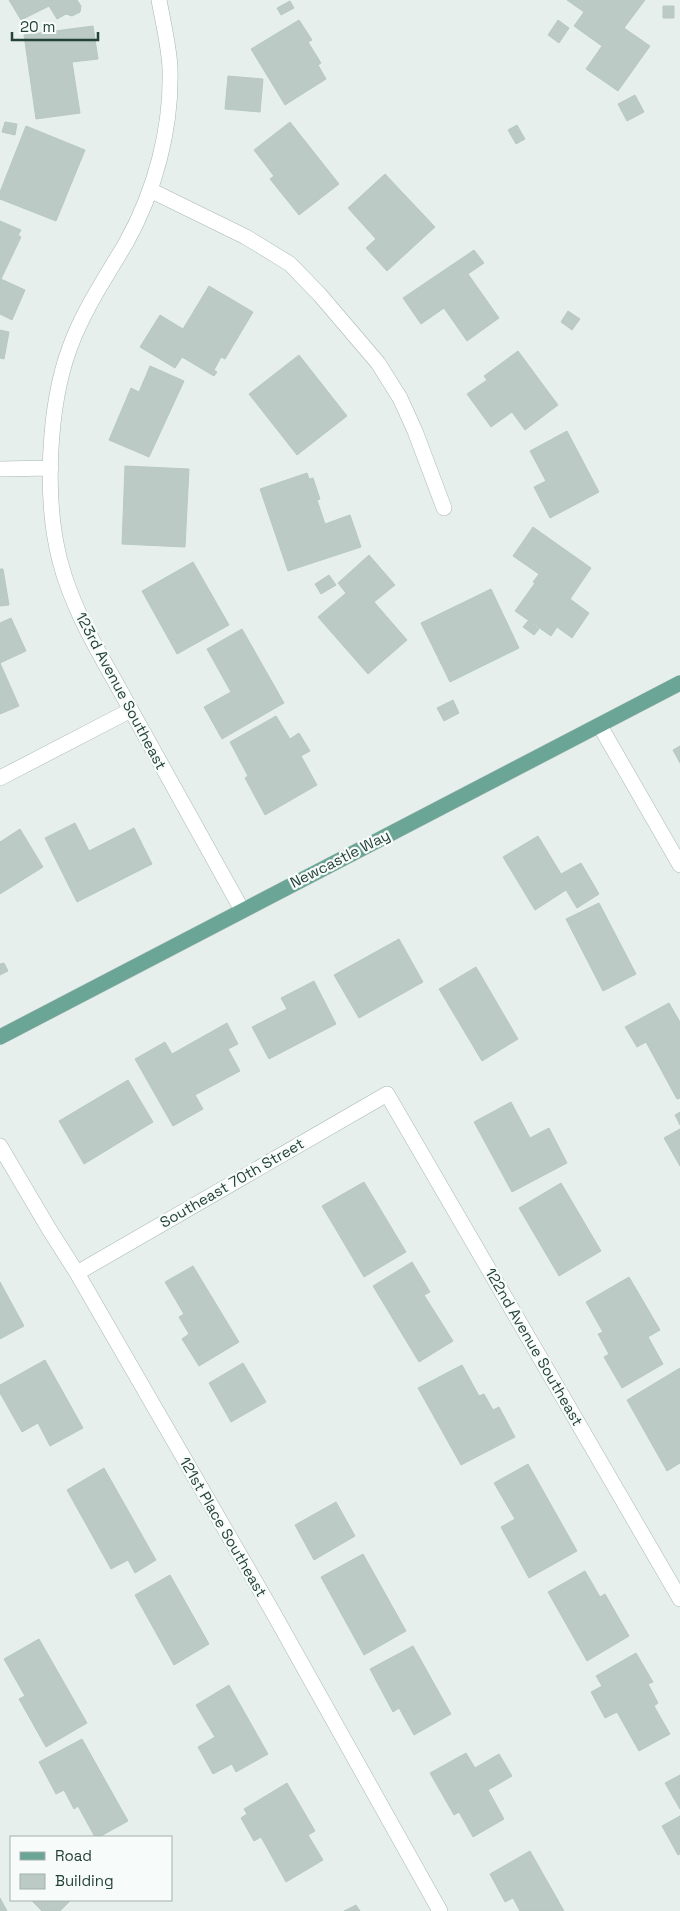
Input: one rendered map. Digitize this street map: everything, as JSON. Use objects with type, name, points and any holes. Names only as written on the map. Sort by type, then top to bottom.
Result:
[{"type":"main road","name":"Newcastle Way","points":[[0,1037],[680,683]]},
{"type":"street","name":"123rd Avenue Southeast","points":[[159,0],[170,68],[168,124],[150,190],[127,241],[90,300],[70,348],[56,401],[51,468],[53,516],[60,560],[79,615],[242,910]]},
{"type":"street","points":[[150,190],[246,237],[290,264],[320,295],[378,363],[400,398],[415,431],[444,508]]},
{"type":"street","points":[[0,469],[51,468]]},
{"type":"street","points":[[0,778],[131,710]]},
{"type":"street","points":[[600,726],[680,865]]},
{"type":"street","name":"Southeast 70th Street","points":[[77,1273],[387,1094]]},
{"type":"street","name":"122nd Avenue Southeast","points":[[387,1094],[680,1599]]},
{"type":"street","name":"121st Place Southeast","points":[[0,1146],[49,1230],[77,1273],[270,1607],[440,1911]]},
{"type":"building","points":[[9,0],[77,0],[81,6],[80,12],[72,16],[66,14],[57,19],[49,6],[21,20]]},
{"type":"building","points":[[567,0],[645,0],[624,28],[650,46],[618,91],[586,69],[602,46],[574,26],[584,12]]},
{"type":"building","points":[[290,1],[294,8],[281,15],[277,8]]},
{"type":"building","points":[[663,6],[674,6],[674,18],[663,18]]},
{"type":"building","points":[[299,20],[312,40],[308,42],[321,63],[318,65],[326,79],[285,105],[251,49]]},
{"type":"building","points":[[558,20],[569,28],[559,43],[548,35]]},
{"type":"building","points":[[93,26],[98,59],[72,62],[80,113],[36,119],[24,35]]},
{"type":"building","points":[[228,76],[263,79],[260,112],[225,109]]},
{"type":"building","points":[[635,95],[644,112],[627,121],[618,104]]},
{"type":"building","points":[[5,122],[17,124],[15,135],[2,132]]},
{"type":"building","points":[[290,122],[339,184],[299,215],[270,179],[274,176],[254,150]]},
{"type":"building","points":[[517,125],[525,139],[516,144],[508,130]]},
{"type":"building","points":[[26,126],[85,150],[56,221],[0,199],[0,192]]},
{"type":"building","points":[[385,174],[435,227],[387,271],[366,248],[376,239],[348,208]]},
{"type":"building","points":[[0,221],[21,230],[18,235],[21,237],[1,279],[25,290],[12,320],[0,314]]},
{"type":"building","points":[[474,250],[484,263],[468,274],[499,318],[467,341],[444,308],[421,324],[403,298]]},
{"type":"building","points":[[209,286],[253,312],[225,359],[221,357],[214,370],[217,372],[214,376],[182,357],[175,368],[140,347],[160,315],[183,329]]},
{"type":"building","points":[[568,311],[580,319],[572,330],[561,322]]},
{"type":"building","points":[[0,330],[9,332],[4,359],[0,358]]},
{"type":"building","points":[[518,351],[558,405],[525,430],[512,412],[491,427],[467,394],[487,380],[484,376]]},
{"type":"building","points":[[299,355],[347,416],[297,455],[249,394]]},
{"type":"building","points":[[150,366],[184,381],[149,457],[109,440],[131,388],[139,392]]},
{"type":"building","points":[[567,431],[599,492],[550,518],[534,487],[546,481],[530,451]]},
{"type":"building","points":[[125,466],[189,469],[185,547],[122,544]]},
{"type":"building","points":[[307,473],[309,479],[313,478],[320,499],[317,500],[325,524],[350,515],[361,547],[288,571],[260,489]]},
{"type":"building","points":[[533,527],[591,568],[570,599],[589,613],[572,638],[557,627],[551,636],[515,611],[535,583],[533,582],[539,574],[513,556]]},
{"type":"building","points":[[369,555],[395,585],[374,602],[407,640],[368,674],[318,617],[346,593],[338,583]]},
{"type":"building","points":[[193,562],[229,625],[177,654],[142,591]]},
{"type":"building","points":[[0,569],[3,569],[9,605],[0,606]]},
{"type":"building","points":[[329,575],[336,585],[321,594],[315,584]]},
{"type":"building","points":[[491,589],[519,648],[450,682],[421,623]]},
{"type":"building","points":[[11,618],[26,651],[0,663],[0,623]]},
{"type":"building","points":[[528,621],[539,629],[534,635],[523,627]]},
{"type":"building","points":[[242,629],[284,703],[222,739],[204,707],[231,692],[207,649]]},
{"type":"building","points":[[0,663],[19,706],[0,714]]},
{"type":"building","points":[[453,700],[459,713],[444,721],[437,708]]},
{"type":"building","points":[[276,716],[290,739],[299,733],[310,751],[301,756],[317,785],[265,815],[245,778],[248,776],[230,742]]},
{"type":"building","points":[[680,746],[680,763],[673,750]]},
{"type":"building","points":[[75,823],[89,851],[134,828],[152,864],[77,902],[45,838]]},
{"type":"building","points":[[20,829],[43,867],[0,894],[0,842]]},
{"type":"building","points":[[538,836],[561,874],[581,863],[599,894],[577,908],[566,890],[535,910],[503,857]]},
{"type":"building","points":[[599,903],[636,974],[603,991],[566,919]]},
{"type":"building","points":[[399,939],[423,982],[359,1018],[334,975]]},
{"type":"building","points":[[4,963],[8,971],[0,975],[0,964]]},
{"type":"building","points":[[476,967],[518,1039],[482,1061],[439,989]]},
{"type":"building","points":[[314,981],[336,1024],[269,1059],[252,1027],[287,1009],[281,998]]},
{"type":"building","points":[[669,1003],[680,1022],[680,1098],[677,1099],[646,1042],[637,1047],[625,1027]]},
{"type":"building","points":[[227,1023],[238,1044],[228,1049],[240,1071],[195,1095],[203,1109],[173,1126],[135,1059],[165,1042],[172,1054]]},
{"type":"building","points":[[128,1080],[153,1122],[84,1164],[59,1121]]},
{"type":"building","points":[[511,1102],[530,1138],[549,1128],[567,1163],[512,1192],[474,1122]]},
{"type":"building","points":[[680,1112],[680,1125],[675,1115]]},
{"type":"building","points":[[680,1129],[680,1166],[664,1138]]},
{"type":"building","points":[[364,1182],[406,1252],[364,1277],[322,1206]]},
{"type":"building","points":[[561,1183],[601,1251],[559,1276],[519,1208]]},
{"type":"building","points":[[412,1262],[430,1292],[424,1295],[453,1341],[419,1362],[373,1286]]},
{"type":"building","points":[[193,1266],[239,1342],[199,1366],[182,1339],[189,1334],[179,1317],[184,1314],[165,1282]]},
{"type":"building","points":[[629,1277],[660,1330],[648,1337],[663,1364],[622,1388],[604,1357],[609,1354],[598,1334],[603,1332],[586,1302]]},
{"type":"building","points":[[0,1282],[24,1326],[0,1339]]},
{"type":"building","points":[[45,1360],[83,1428],[50,1446],[38,1423],[22,1432],[0,1393],[0,1385]]},
{"type":"building","points":[[243,1363],[266,1402],[231,1422],[209,1383]]},
{"type":"building","points":[[462,1365],[479,1396],[484,1394],[493,1410],[499,1407],[515,1437],[461,1465],[418,1388]]},
{"type":"building","points":[[680,1368],[680,1463],[667,1471],[627,1400]]},
{"type":"building","points":[[528,1464],[577,1551],[529,1578],[501,1527],[515,1519],[494,1483]]},
{"type":"building","points":[[104,1468],[156,1560],[135,1573],[128,1560],[111,1569],[67,1490]]},
{"type":"building","points":[[336,1502],[355,1536],[314,1560],[295,1525]]},
{"type":"building","points":[[363,1554],[406,1631],[364,1655],[321,1577]]},
{"type":"building","points":[[585,1571],[600,1597],[605,1594],[629,1636],[587,1661],[548,1592]]},
{"type":"building","points":[[170,1575],[209,1644],[174,1665],[135,1595]]},
{"type":"building","points":[[39,1639],[87,1723],[46,1747],[19,1699],[25,1696],[4,1659]]},
{"type":"building","points":[[413,1646],[451,1714],[414,1735],[399,1708],[393,1712],[370,1669]]},
{"type":"building","points":[[636,1653],[653,1682],[648,1684],[658,1703],[654,1706],[670,1734],[639,1751],[617,1712],[605,1718],[591,1692],[602,1686],[596,1676]]},
{"type":"building","points":[[229,1685],[268,1754],[236,1772],[232,1764],[213,1774],[198,1747],[215,1737],[196,1705]]},
{"type":"building","points":[[82,1739],[128,1821],[101,1836],[94,1836],[78,1806],[74,1809],[64,1790],[56,1794],[39,1762]]},
{"type":"building","points":[[466,1753],[475,1768],[499,1754],[512,1776],[488,1790],[504,1819],[473,1837],[459,1812],[454,1815],[430,1773]]},
{"type":"building","points":[[680,1775],[680,1809],[665,1783]]},
{"type":"building","points":[[287,1783],[315,1831],[308,1835],[323,1860],[286,1882],[261,1837],[254,1841],[241,1818],[247,1814],[244,1809]]},
{"type":"building","points":[[680,1816],[680,1854],[678,1855],[662,1826]]},
{"type":"building","points":[[530,1851],[564,1911],[520,1911],[513,1898],[505,1902],[490,1874]]},
{"type":"building","points":[[0,1898],[7,1911],[0,1911]]},
{"type":"building","points":[[32,1901],[70,1901],[60,1911],[42,1911]]},
{"type":"building","points":[[356,1905],[360,1911],[344,1911]]}]
